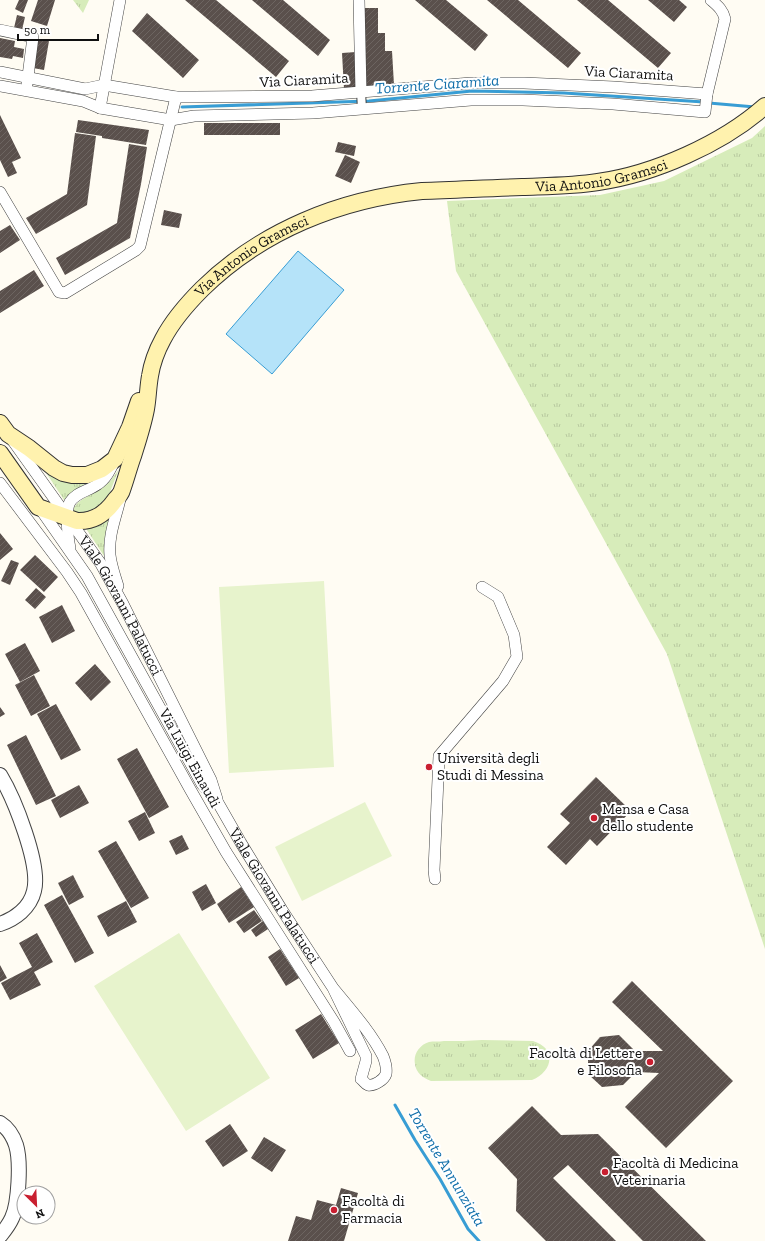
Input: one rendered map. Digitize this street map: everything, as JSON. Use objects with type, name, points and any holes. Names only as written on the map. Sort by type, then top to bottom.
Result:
[{"type":"main road","name":"Via Antonio Gramsci","points":[[150,376],[163,338],[186,306],[209,283],[238,259],[266,240],[304,220],[353,203],[398,193],[568,185],[598,182],[628,176],[660,166],[716,141],[746,122],[765,106]]},
{"type":"main road","points":[[4,428],[54,468],[63,473],[72,475],[87,475],[102,469],[115,459],[130,427],[150,376]]},
{"type":"main road","points":[[38,506],[77,521],[84,521],[97,517],[107,510],[122,492],[142,429],[150,376]]},
{"type":"main road","name":"Viale Giovanni Palatucci","points":[[0,453],[38,506]]},
{"type":"street","points":[[100,108],[120,0]]},
{"type":"street","points":[[359,0],[362,109]]},
{"type":"street","points":[[0,86],[83,101],[100,108],[171,120],[194,116],[313,113],[470,100],[523,100],[614,104],[705,112],[707,94],[725,19],[720,7],[711,0]]},
{"type":"street","points":[[0,30],[33,37],[26,91]]},
{"type":"street","name":"Via Ciaramita","points":[[0,72],[85,89],[104,85],[176,97],[305,96],[471,83],[524,83],[614,87],[707,94]]},
{"type":"street","points":[[399,88],[402,105]]},
{"type":"street","points":[[0,192],[59,292],[66,292],[136,250],[140,246],[176,97]]},
{"type":"street","name":"Viale Giovanni Palatucci","points":[[4,428],[101,564],[123,604],[211,780],[217,801]]},
{"type":"street","points":[[71,552],[68,535],[69,503],[74,498],[99,484],[107,476],[115,459]]},
{"type":"street","name":"Via Luigi Einaudi","points":[[0,483],[81,593],[178,769],[223,846],[263,912],[334,1022],[350,1051]]},
{"type":"street","points":[[122,492],[111,532],[110,557],[123,604]]},
{"type":"street","name":"Viale Giovanni Palatucci","points":[[38,506],[87,576],[202,784],[217,801],[282,910],[333,988]]},
{"type":"street","points":[[435,879],[434,870],[439,756],[503,682],[517,657],[514,635],[498,597],[482,586]]},
{"type":"street","points":[[0,775],[12,797],[22,823],[33,860],[36,878],[33,895],[27,905],[18,915],[0,924]]},
{"type":"street","points":[[333,988],[363,1024],[376,1042],[384,1058],[386,1064],[386,1075],[376,1084],[366,1084],[361,1079],[366,1056],[333,988]]},
{"type":"street","points":[[0,1122],[8,1129],[16,1144],[18,1154],[16,1205],[12,1218],[0,1236]]},
{"type":"green space","points":[[73,0],[89,0],[83,13]]},
{"type":"green space","points":[[765,126],[765,949],[667,654],[456,271],[447,201],[600,195],[664,181],[752,138]]},
{"type":"green space","points":[[119,469],[108,497],[97,510],[81,515],[72,511],[81,500],[98,491],[107,484]]},
{"type":"green space","points":[[45,471],[90,481],[72,492],[64,500]]},
{"type":"green space","points":[[109,518],[104,541],[104,556],[85,527]]},
{"type":"green space","points":[[324,581],[334,767],[229,773],[219,587]]},
{"type":"green space","points":[[365,802],[392,856],[302,901],[275,847]]},
{"type":"green space","points":[[179,933],[270,1078],[186,1131],[94,986]]},
{"type":"green space","points":[[482,1040],[533,1041],[541,1044],[549,1054],[548,1066],[544,1072],[532,1080],[431,1081],[418,1073],[415,1057],[422,1045],[425,1043]]},
{"type":"water","points":[[298,251],[344,290],[272,374],[226,334]]},
{"type":"building","points":[[19,0],[28,0],[23,13],[15,9]]},
{"type":"building","points":[[38,0],[55,0],[47,26],[31,21]]},
{"type":"building","points":[[185,0],[216,0],[289,61],[276,77]]},
{"type":"building","points":[[252,0],[283,0],[330,40],[318,56]]},
{"type":"building","points":[[415,0],[446,0],[488,35],[475,51]]},
{"type":"building","points":[[487,0],[518,0],[581,53],[568,68]]},
{"type":"building","points":[[577,0],[608,0],[671,53],[658,68]]},
{"type":"building","points":[[648,0],[679,0],[687,7],[674,22]]},
{"type":"building","points":[[363,8],[378,8],[378,33],[385,33],[385,51],[392,51],[394,85],[365,86]]},
{"type":"building","points":[[147,13],[199,60],[183,78],[132,31]]},
{"type":"building","points":[[17,15],[25,17],[22,30],[14,28]]},
{"type":"building","points":[[0,38],[15,41],[14,47],[24,49],[23,58],[13,56],[12,59],[0,57]]},
{"type":"building","points":[[37,39],[49,41],[44,70],[33,68]]},
{"type":"building","points":[[356,52],[358,88],[344,89],[342,53]]},
{"type":"building","points":[[0,115],[21,158],[12,162],[17,173],[8,177],[0,160]]},
{"type":"building","points":[[78,120],[149,130],[146,145],[76,132]]},
{"type":"building","points":[[204,123],[280,123],[280,135],[204,135]]},
{"type":"building","points":[[75,133],[96,136],[87,205],[36,234],[26,218],[67,194]]},
{"type":"building","points":[[338,142],[356,146],[354,156],[335,152]]},
{"type":"building","points":[[129,144],[147,147],[130,238],[65,275],[56,258],[117,223]]},
{"type":"building","points":[[345,155],[360,162],[351,183],[335,176]]},
{"type":"building","points":[[164,210],[182,214],[179,228],[161,225]]},
{"type":"building","points":[[10,225],[20,240],[0,253],[0,231]]},
{"type":"building","points":[[34,270],[44,286],[0,313],[0,291]]},
{"type":"building","points":[[0,533],[13,549],[0,560]]},
{"type":"building","points":[[35,555],[58,577],[44,592],[20,570]]},
{"type":"building","points":[[11,560],[19,563],[10,585],[1,581]]},
{"type":"building","points":[[36,588],[46,597],[35,609],[25,600]]},
{"type":"building","points":[[62,605],[75,631],[52,643],[39,617]]},
{"type":"building","points":[[25,643],[40,671],[20,682],[5,654]]},
{"type":"building","points":[[95,664],[111,682],[91,701],[75,683]]},
{"type":"building","points":[[34,675],[50,706],[31,716],[15,685]]},
{"type":"building","points":[[56,704],[81,750],[61,760],[37,714]]},
{"type":"building","points":[[0,707],[5,714],[0,717]]},
{"type":"building","points":[[26,735],[56,796],[36,805],[7,745]]},
{"type":"building","points":[[137,748],[169,807],[149,818],[117,759]]},
{"type":"building","name":"Mensa e Casa dello studente","points":[[596,777],[631,811],[597,846],[590,839],[566,865],[547,847],[570,823],[560,814]]},
{"type":"building","points":[[79,785],[89,803],[60,818],[51,800]]},
{"type":"building","points":[[145,812],[155,833],[139,841],[128,821]]},
{"type":"building","points":[[182,835],[189,849],[176,855],[169,841]]},
{"type":"building","points":[[116,841],[149,898],[131,908],[98,851]]},
{"type":"building","points":[[73,875],[84,897],[69,905],[58,883]]},
{"type":"building","points":[[206,884],[216,903],[202,911],[192,892]]},
{"type":"building","points":[[241,887],[254,907],[229,923],[217,904]]},
{"type":"building","points":[[62,895],[94,953],[75,963],[44,905]]},
{"type":"building","points":[[126,901],[137,922],[108,937],[97,916]]},
{"type":"building","points":[[254,910],[262,921],[244,933],[236,922]]},
{"type":"building","points":[[263,921],[268,929],[256,937],[251,930]]},
{"type":"building","points":[[37,933],[53,962],[34,972],[41,985],[10,1000],[1,983],[32,967],[19,943]]},
{"type":"building","points":[[280,949],[299,978],[286,986],[268,957]]},
{"type":"building","points":[[0,965],[7,978],[0,982]]},
{"type":"building","name":"Facoltà di Lettere e Filosofia","points":[[632,981],[733,1081],[666,1148],[625,1107],[659,1073],[636,1072],[623,1085],[602,1087],[588,1074],[588,1051],[600,1037],[619,1035],[635,1051],[663,1051],[612,1002]]},
{"type":"building","points":[[321,1014],[339,1043],[313,1059],[295,1030]]},
{"type":"building","name":"Facoltà di Medicina Veterinaria","points":[[532,1106],[561,1135],[598,1134],[706,1241],[643,1241],[568,1165],[553,1178],[616,1241],[546,1241],[516,1211],[517,1179],[488,1148]]},
{"type":"building","points":[[230,1124],[248,1151],[223,1167],[205,1141]]},
{"type":"building","points":[[264,1137],[286,1150],[272,1172],[251,1158]]},
{"type":"building","name":"Facoltà di Farmacia","points":[[341,1188],[358,1193],[344,1241],[288,1241],[296,1216],[311,1220],[317,1200],[336,1205]]},
{"type":"waterway","name":"Torrente Ciaramita","points":[[182,107],[369,101],[472,91],[564,93],[704,102]]},
{"type":"waterway","name":"Torrente Ciaramita","points":[[709,103],[755,107]]},
{"type":"waterway","name":"Torrente Annunziata","points":[[395,1105],[440,1179],[468,1229],[479,1241]]},
{"type":"place","name":"Università degli Studi di Messina","points":[[429,767]]},
{"type":"place","name":"Mensa e Casa dello studente","points":[[594,818]]},
{"type":"place","name":"Facoltà di Lettere e Filosofia","points":[[650,1062]]},
{"type":"place","name":"Facoltà di Medicina Veterinaria","points":[[605,1172]]},
{"type":"place","name":"Facoltà di Farmacia","points":[[334,1210]]}]
